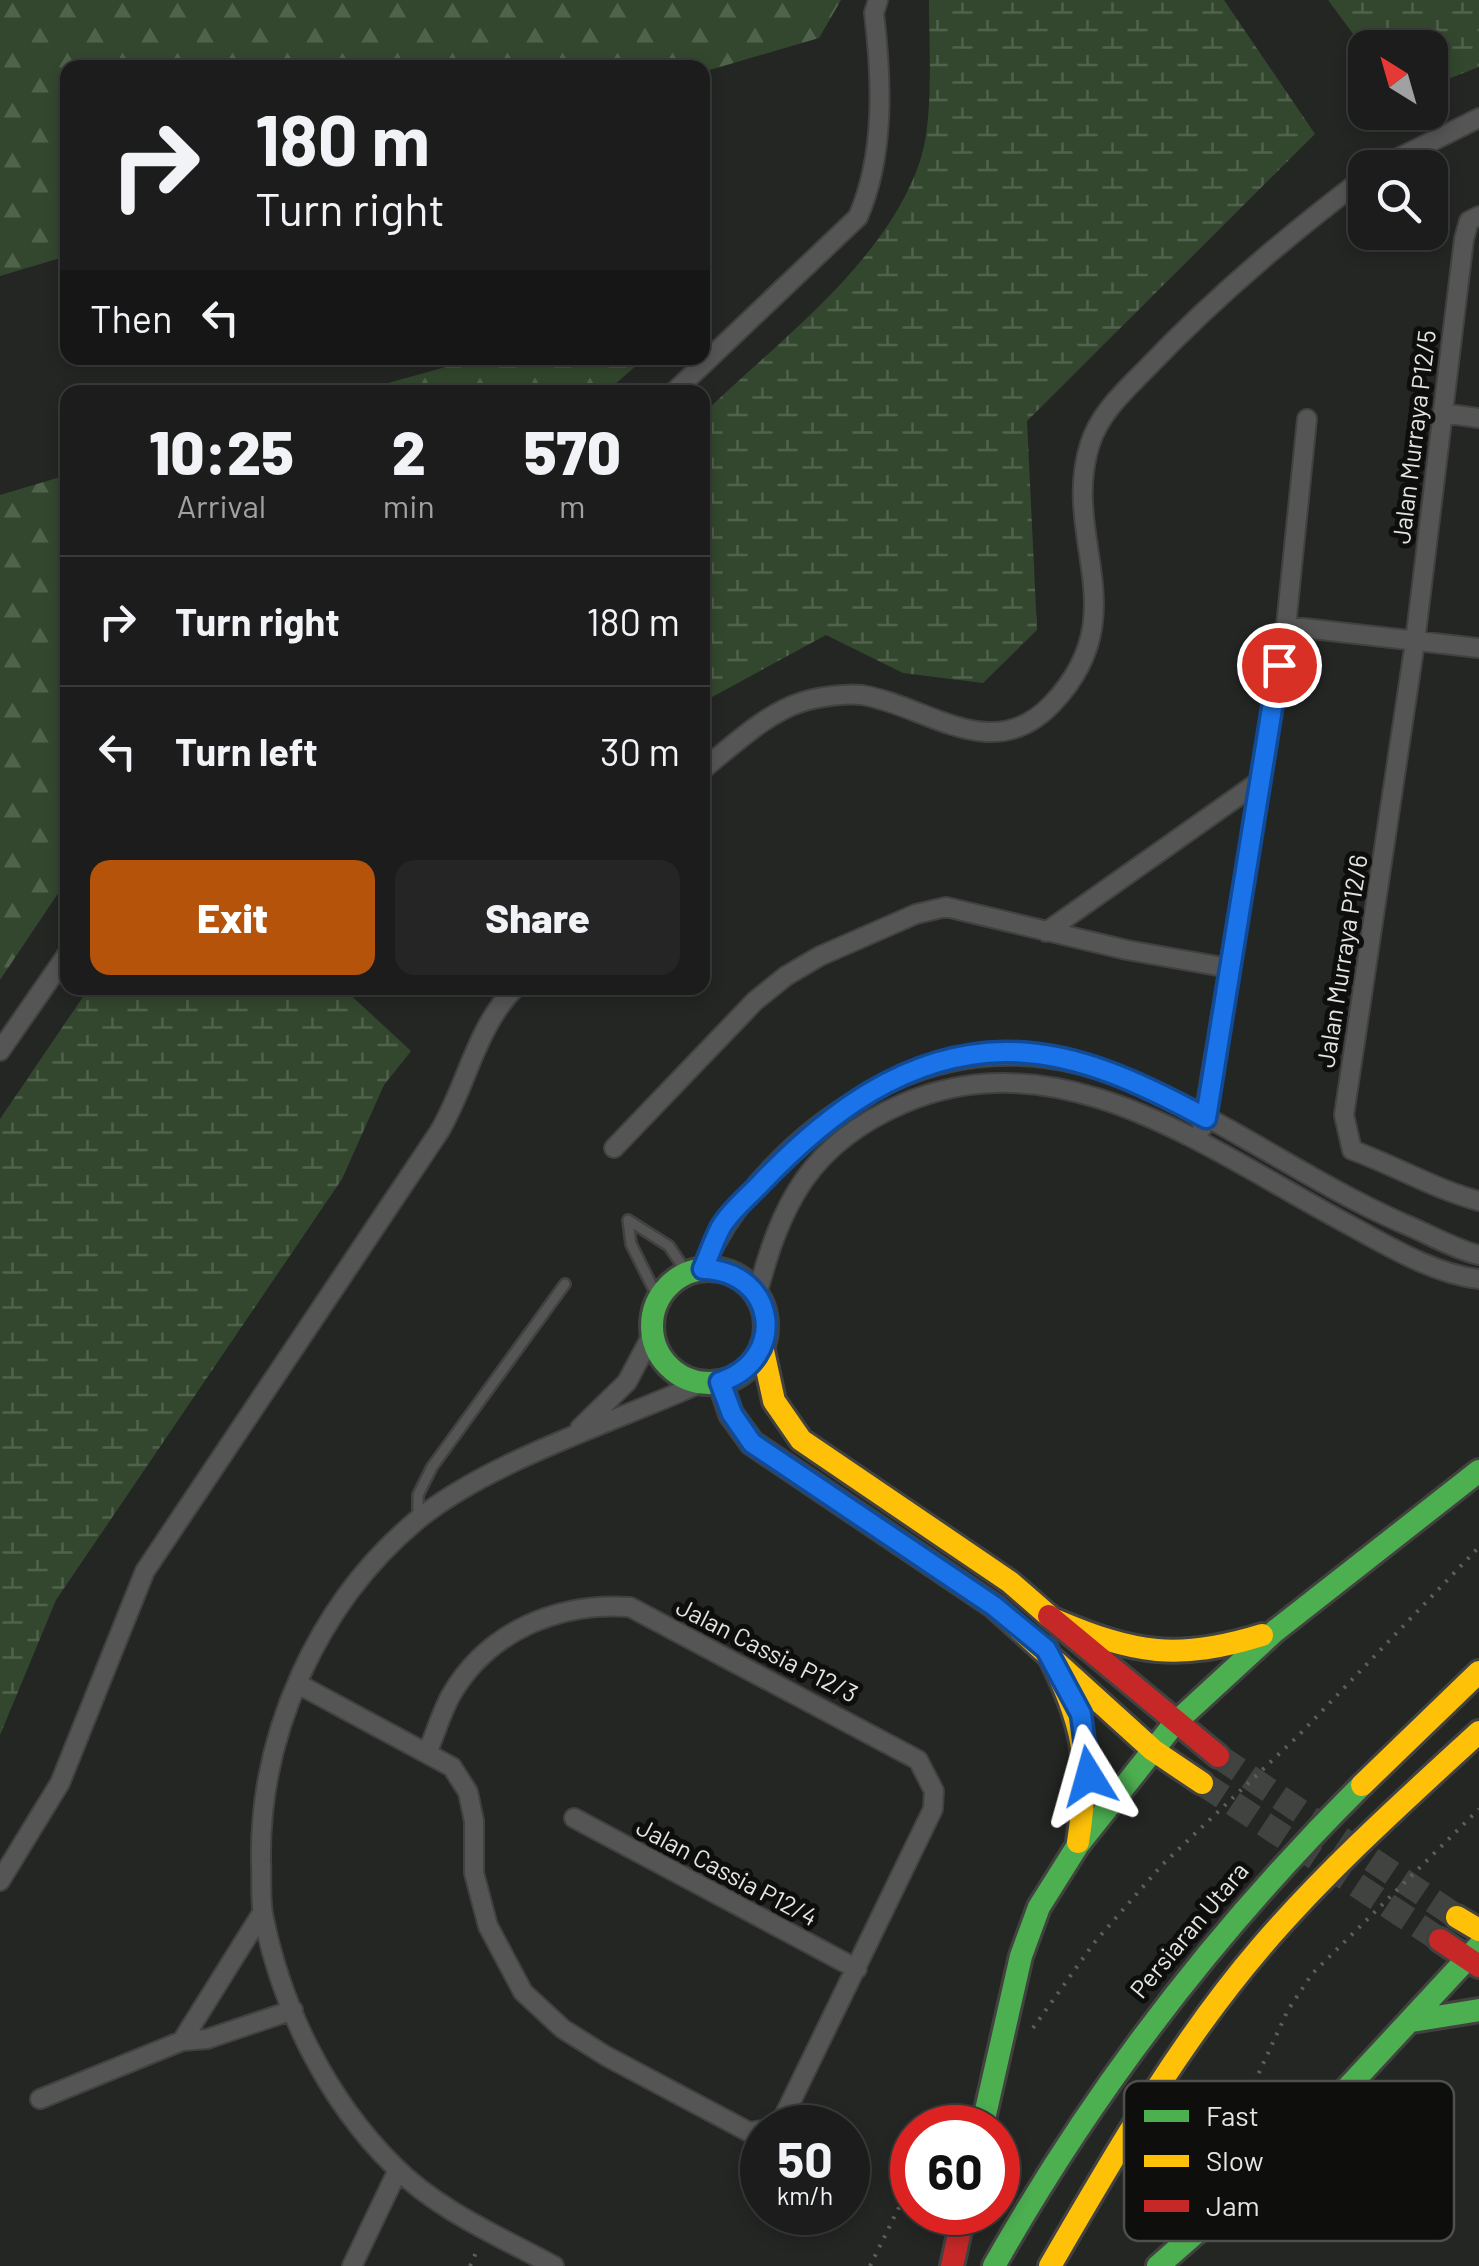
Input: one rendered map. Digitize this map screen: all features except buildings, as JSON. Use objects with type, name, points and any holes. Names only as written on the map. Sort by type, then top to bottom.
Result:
[{"type":"main road","points":[[762,1346],[746,1370],[711,1382],[687,1379],[664,1362],[652,1335],[658,1298],[695,1271],[734,1274],[758,1296],[766,1320],[762,1346],[774,1400],[801,1440],[968,1552],[1055,1620],[1174,1724],[1218,1756]]},
{"type":"main road","points":[[711,1382],[752,1443],[994,1606],[1046,1649],[1152,1750],[1202,1782]]},
{"type":"main road","points":[[987,2105],[1020,1956],[1040,1907],[1078,1845],[1174,1724],[1275,1631],[1479,1470]]},
{"type":"main road","points":[[1055,1620],[1122,1650],[1169,1656],[1218,1650],[1275,1631]]},
{"type":"main road","points":[[1046,1649],[1081,1714],[1089,1776],[1078,1845]]},
{"type":"main road","name":"Persiaran Utara","points":[[994,2266],[1037,2184],[1128,2046],[1230,1920],[1338,1805],[1479,1672]]},
{"type":"main road","points":[[1161,2081],[1224,1993],[1296,1908],[1479,1732]]},
{"type":"main road","points":[[1457,1916],[1479,1930]]},
{"type":"main road","points":[[1356,2081],[1475,1957],[1440,1940]]},
{"type":"main road","points":[[1412,2021],[1479,2010]]},
{"type":"main road","points":[[1050,2266],[1124,2143]]},
{"type":"main road","points":[[952,2266],[959,2235]]},
{"type":"main road","points":[[1158,2266],[1190,2241]]},
{"type":"street","points":[[710,358],[858,217],[871,188],[878,150],[874,13],[878,0]]},
{"type":"street","points":[[1414,150],[1479,118]]},
{"type":"street","points":[[710,764],[749,733],[801,702],[861,695],[936,723],[992,733],[1028,725],[1053,703],[1088,651],[1094,618],[1096,588],[1082,483],[1090,444],[1105,412],[1206,306],[1348,192]]},
{"type":"street","name":"Jalan Murraya P12/5","points":[[1415,642],[1464,240],[1469,221],[1479,216]]},
{"type":"street","points":[[681,385],[702,365]]},
{"type":"street","points":[[1442,414],[1479,418]]},
{"type":"street","points":[[1196,1142],[1206,1118],[1257,783],[1286,626],[1308,420]]},
{"type":"street","points":[[1286,626],[1479,648]]},
{"type":"street","name":"Jalan Murraya P12/6","points":[[1415,642],[1344,1115],[1346,1138],[1352,1150],[1399,1167],[1437,1190],[1479,1201]]},
{"type":"street","points":[[1046,932],[1257,783]]},
{"type":"street","points":[[614,1148],[754,1002],[820,956],[916,914],[946,907],[1046,932],[1228,968]]},
{"type":"street","points":[[0,1051],[60,965]]},
{"type":"street","points":[[0,1881],[60,1783],[145,1571],[438,1132],[462,1094],[484,1029],[510,995]]},
{"type":"street","points":[[695,1271],[722,1225],[798,1144],[838,1109],[929,1065],[1004,1052],[1068,1060],[1152,1088],[1372,1209],[1479,1255]]},
{"type":"street","points":[[758,1296],[783,1210],[807,1172],[856,1130],[930,1092],[1002,1080],[1071,1087],[1141,1112],[1410,1257],[1479,1279]]},
{"type":"street","points":[[568,1438],[627,1382],[652,1335]]},
{"type":"street","points":[[554,2266],[487,2230],[398,2170],[346,2111],[317,2064],[293,2010],[262,1913],[261,1826],[276,1743],[309,1654],[360,1574],[418,1519],[568,1438],[711,1382]]},
{"type":"street","name":"Jalan Cassia P12/3","points":[[427,1753],[451,1694],[493,1645],[547,1614],[588,1604],[630,1607],[904,1749],[928,1774],[934,1791],[933,1809],[790,2105]]},
{"type":"street","points":[[298,1684],[452,1767],[468,1792],[474,1820],[474,1873],[488,1926],[523,1992],[563,2029],[606,2056],[740,2127]]},
{"type":"street","name":"Jalan Cassia P12/4","points":[[574,1818],[857,1970]]},
{"type":"street","points":[[182,2041],[262,1913]]},
{"type":"street","points":[[40,2099],[182,2041],[207,2039],[293,2010]]},
{"type":"street","points":[[352,2266],[398,2170]]},
{"type":"lane","points":[[658,1298],[631,1244],[628,1220],[670,1246],[695,1271]]},
{"type":"lane","points":[[418,1519],[418,1495],[432,1468],[565,1284]]},
{"type":"path","points":[[1033,2028],[1094,1943],[1162,1865],[1299,1736],[1479,1548]]},
{"type":"path","points":[[1255,2081],[1288,2010],[1312,1974],[1479,1809]]},
{"type":"path","points":[[870,2266],[890,2226]]},
{"type":"green space","points":[[0,0],[841,0],[819,38],[710,70],[710,60],[60,60],[60,258],[0,276]]},
{"type":"green space","points":[[929,0],[1224,0],[1315,134],[1027,421],[1037,630],[983,683],[903,673],[826,635],[710,698],[710,408],[827,298],[882,233],[904,198],[920,161],[930,82]]},
{"type":"green space","points":[[1328,0],[1479,0],[1479,67],[1448,79],[1448,30],[1350,30]]},
{"type":"green space","points":[[453,365],[637,365],[614,385],[381,385]]},
{"type":"green space","points":[[60,477],[60,890],[0,980],[0,495]]},
{"type":"green space","points":[[84,995],[351,995],[411,1051],[384,1085],[342,1179],[56,1600],[0,1735],[0,1119]]},
{"type":"tunnel","points":[[1218,1756],[1457,1917]]},
{"type":"tunnel","points":[[1202,1783],[1440,1940]]},
{"type":"traffic: fast","points":[[709,1269],[731,1273],[749,1286],[762,1304],[766,1326],[762,1348],[749,1366],[731,1379],[709,1383],[687,1379],[669,1366],[656,1348],[652,1326],[656,1304],[669,1286],[687,1273],[709,1269]]},
{"type":"traffic: fast","points":[[987,2105],[1021,1956],[1039,1907],[1078,1845],[1174,1724],[1275,1631],[1479,1471]]},
{"type":"traffic: fast","points":[[994,2266],[1074,2136],[1161,2013],[1257,1896],[1362,1785]]},
{"type":"traffic: fast","points":[[1354,2081],[1479,1946]]},
{"type":"traffic: fast","points":[[1412,2021],[1479,2010]]},
{"type":"traffic: fast","points":[[1158,2266],[1187,2241]]},
{"type":"traffic: slow","points":[[762,1346],[774,1401],[801,1440],[1010,1582],[1049,1616]]},
{"type":"traffic: slow","points":[[720,1382],[731,1414],[752,1443],[994,1606],[1153,1750],[1202,1783]]},
{"type":"traffic: slow","points":[[1055,1620],[1109,1640],[1157,1650],[1205,1648],[1262,1635]]},
{"type":"traffic: slow","points":[[1046,1649],[1069,1699],[1081,1742],[1084,1788],[1078,1842]]},
{"type":"traffic: slow","points":[[1362,1785],[1479,1672]]},
{"type":"traffic: slow","points":[[1162,2081],[1231,1984],[1287,1918],[1479,1732]]},
{"type":"traffic: slow","points":[[1457,1917],[1479,1930]]},
{"type":"traffic: slow","points":[[1050,2266],[1124,2141]]},
{"type":"traffic: jam","points":[[1049,1616],[1218,1756]]},
{"type":"traffic: jam","points":[[1440,1940],[1479,1966]]},
{"type":"traffic: jam","points":[[952,2266],[959,2235]]},
{"type":"route","points":[[1089,1776],[1081,1714],[1046,1649],[994,1606],[752,1443],[732,1414],[720,1382],[734,1378],[755,1359],[766,1334],[763,1307],[747,1283],[734,1274],[703,1269],[722,1225],[798,1144],[838,1109],[929,1065],[1004,1052],[1068,1060],[1152,1088],[1206,1118],[1279,665]]}]
